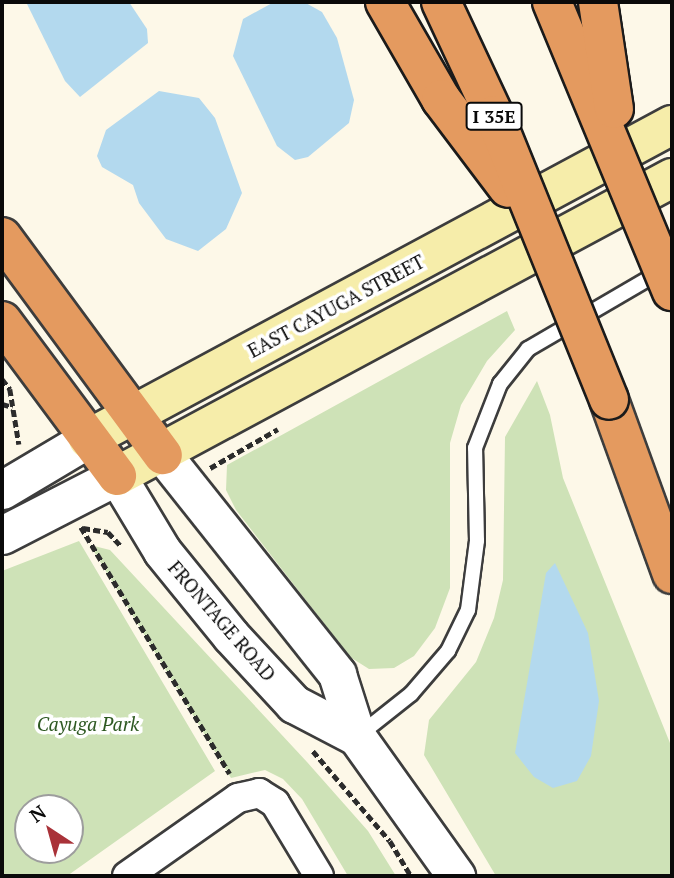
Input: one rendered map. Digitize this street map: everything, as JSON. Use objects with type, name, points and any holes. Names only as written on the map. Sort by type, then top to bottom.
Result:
[{"type":"highway","points":[[385,2],[441,99],[541,232]]},
{"type":"highway","name":"I 35E","points":[[441,2],[541,232],[609,400],[672,574]]},
{"type":"highway","points":[[552,2],[672,290]]},
{"type":"highway","points":[[598,2],[624,173]]},
{"type":"highway","points":[[2,237],[89,360],[134,412],[163,455]]},
{"type":"highway","points":[[2,320],[117,476]]},
{"type":"main road","name":"EAST CAYUGA STREET","points":[[88,439],[672,125]]},
{"type":"main road","points":[[117,476],[163,455],[672,178]]},
{"type":"street","name":"EAST CAYUGA STREET","points":[[2,490],[88,439]]},
{"type":"street","name":"FRONTAGE ROAD","points":[[163,455],[337,674],[357,737],[456,876]]},
{"type":"street","name":"FRONTAGE ROAD","points":[[117,476],[162,551],[231,636],[294,704],[357,737]]},
{"type":"street","points":[[2,535],[117,476]]},
{"type":"street","points":[[127,876],[238,798],[259,793],[275,803],[319,876]]},
{"type":"lane","points":[[357,737],[411,694],[448,651],[468,610],[477,541],[475,447],[500,384],[528,349],[672,264]]},
{"type":"path","points":[[2,379],[13,407],[21,449]]},
{"type":"path","points":[[2,404],[13,407]]},
{"type":"path","points":[[82,528],[234,780]]},
{"type":"green space","points":[[507,311],[515,330],[487,361],[461,405],[450,443],[450,588],[435,628],[414,656],[394,668],[369,669],[350,657],[236,510],[226,490],[227,465]]},
{"type":"green space","points":[[537,381],[550,415],[563,478],[672,748],[672,876],[496,876],[424,755],[429,720],[476,662],[494,618],[503,580],[505,437]]},
{"type":"green space","name":"Cayuga Park","points":[[79,541],[215,771],[84,864],[84,794],[14,794],[14,864],[84,864],[67,876],[2,876],[2,571]]},
{"type":"green space","points":[[90,545],[110,550],[307,762],[368,831],[396,876],[348,876],[302,799],[283,779],[265,770],[231,778]]},
{"type":"water","points":[[26,2],[129,2],[147,29],[148,43],[80,97],[65,81]]},
{"type":"water","points":[[274,2],[304,2],[322,12],[337,38],[354,100],[349,123],[308,157],[295,160],[277,146],[233,56],[243,19]]},
{"type":"water","points":[[159,91],[199,98],[215,118],[242,193],[226,229],[198,251],[166,239],[139,203],[133,185],[102,167],[97,156],[106,130]]},
{"type":"water","points":[[555,563],[588,633],[599,701],[591,756],[577,781],[553,788],[534,777],[515,753],[546,573]]}]
